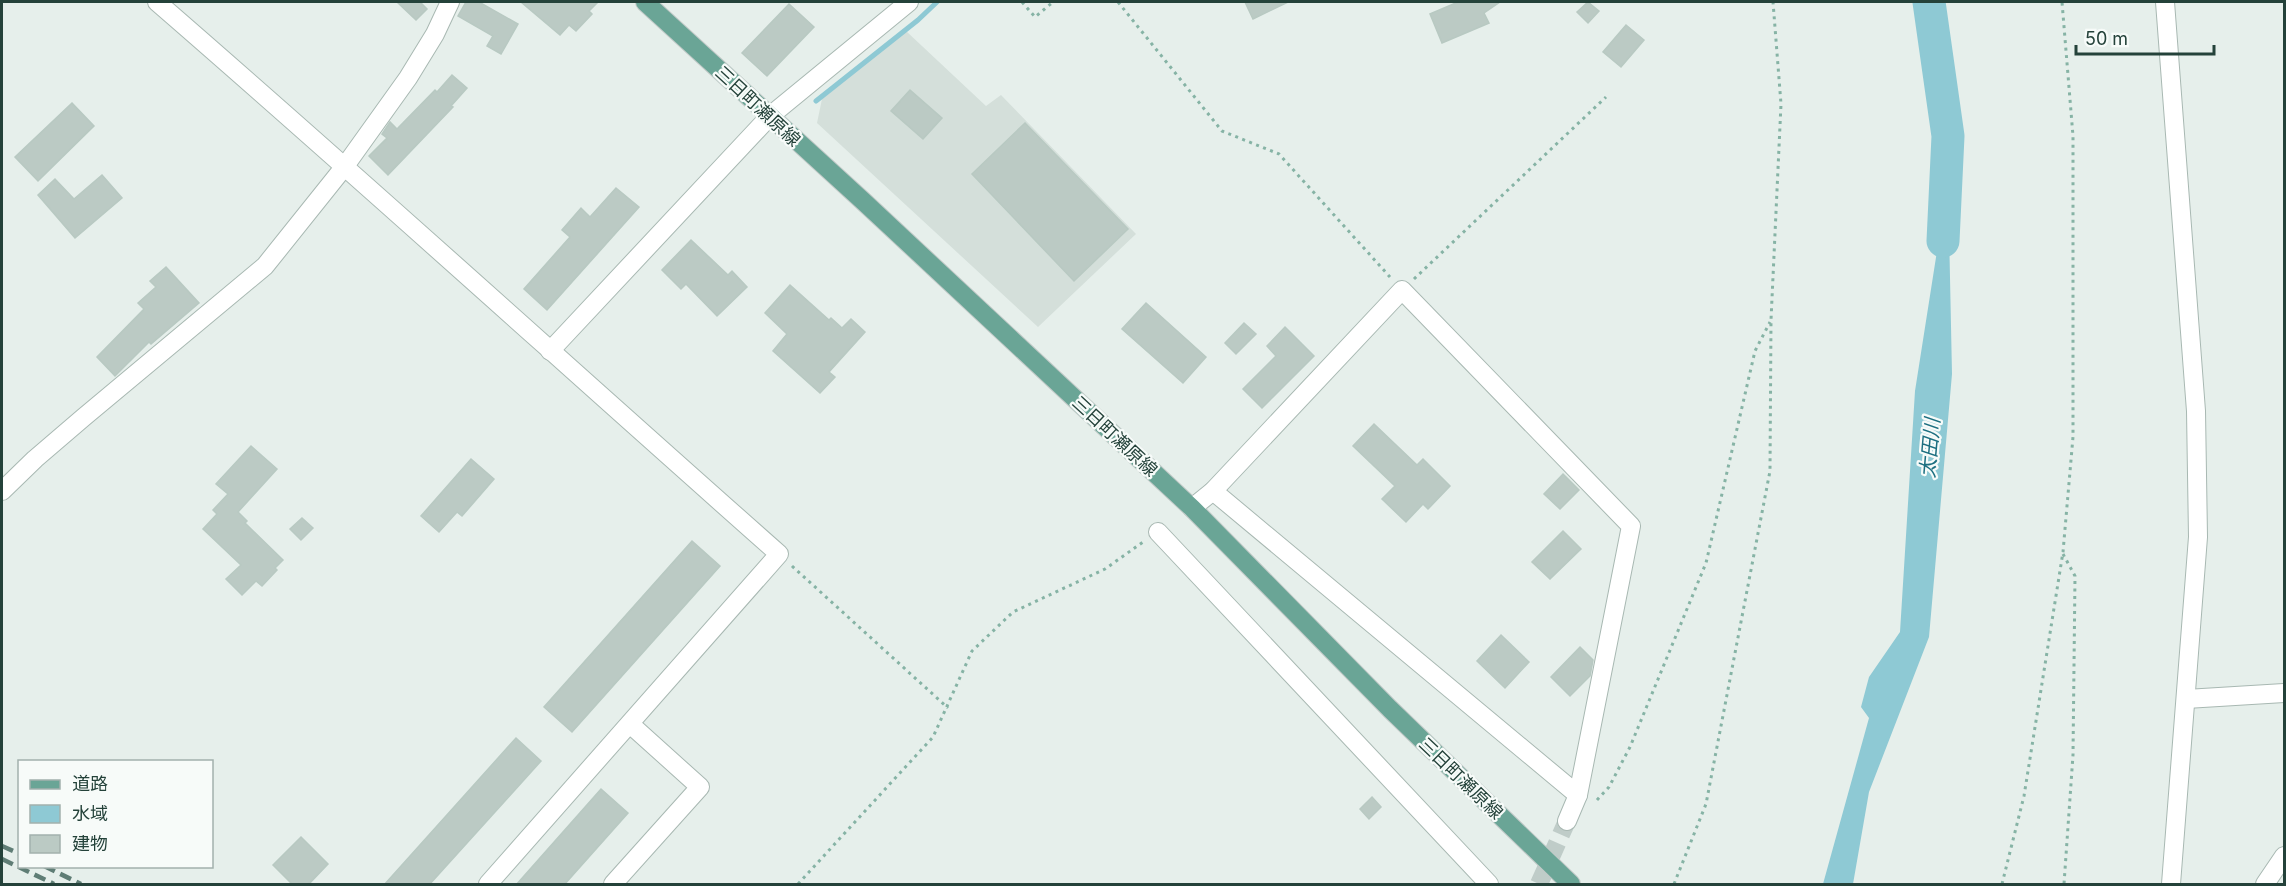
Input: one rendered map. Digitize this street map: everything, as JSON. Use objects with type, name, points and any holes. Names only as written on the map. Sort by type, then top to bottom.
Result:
[{"type":"main road","name":"三日町瀬原線","points":[[645,2],[1191,508],[1390,708],[1571,885]]},
{"type":"street","points":[[157,2],[345,166],[778,554],[488,885]]},
{"type":"street","points":[[2,491],[68,431],[265,266],[345,166],[408,78],[435,34],[450,2]]},
{"type":"street","points":[[550,351],[770,116],[909,2]]},
{"type":"street","points":[[2165,2],[2196,411],[2198,537],[2171,885]]},
{"type":"street","points":[[1191,508],[1213,490],[1402,290],[1631,526],[1578,795],[1567,821]]},
{"type":"street","points":[[1213,490],[1578,795]]},
{"type":"street","points":[[1158,532],[1489,885]]},
{"type":"street","points":[[2186,699],[2284,693]]},
{"type":"street","points":[[614,885],[700,787],[630,724]]},
{"type":"street","points":[[2265,885],[2284,856]]},
{"type":"path","points":[[1022,2],[1035,17],[1053,2]]},
{"type":"path","points":[[1118,2],[1222,132],[1279,154],[1402,290],[1606,97]]},
{"type":"path","points":[[1674,885],[1706,804],[1770,471],[1771,320],[1781,104],[1773,2]]},
{"type":"path","points":[[2002,885],[2024,796],[2063,552],[2073,437],[2073,136],[2062,2]]},
{"type":"path","points":[[1578,795],[1596,800],[1609,787],[1630,747],[1706,563],[1755,351],[1771,320]]},
{"type":"path","points":[[798,885],[933,738],[972,651],[1013,612],[1105,569],[1158,532]]},
{"type":"path","points":[[2063,552],[2075,576],[2073,755],[2064,885]]},
{"type":"path","points":[[778,554],[948,708]]},
{"type":"shaded area","points":[[906,31],[986,106],[1001,95],[1136,234],[1038,327],[817,123],[822,99]]},
{"type":"water","points":[[1948,181],[1952,374],[1929,637],[1869,792],[1853,884],[1823,884],[1869,718],[1861,707],[1869,677],[1900,632],[1915,391]]},
{"type":"building","points":[[397,2],[420,2],[427,9],[416,20]]},
{"type":"building","points":[[466,2],[479,2],[518,24],[501,54],[487,46],[493,36],[458,16]]},
{"type":"building","points":[[521,2],[598,2],[589,11],[592,14],[576,31],[569,25],[560,35]]},
{"type":"building","points":[[1245,2],[1288,2],[1253,19]]},
{"type":"building","points":[[1458,2],[1500,2],[1484,13],[1489,23],[1442,43],[1430,14]]},
{"type":"building","points":[[1588,2],[1599,11],[1588,23],[1577,12]]},
{"type":"building","points":[[789,4],[814,27],[767,76],[742,53]]},
{"type":"building","points":[[1626,25],[1644,40],[1621,67],[1603,52]]},
{"type":"building","points":[[452,75],[467,88],[451,106],[453,107],[388,175],[369,156],[387,138],[382,134],[390,122],[397,129]]},
{"type":"building","points":[[910,90],[942,118],[923,139],[891,111]]},
{"type":"building","points":[[72,103],[94,126],[38,181],[15,157]]},
{"type":"building","points":[[1025,123],[1128,229],[1074,281],[972,174]]},
{"type":"building","points":[[102,175],[122,198],[75,238],[38,195],[55,179],[74,199]]},
{"type":"building","points":[[616,188],[639,207],[547,310],[524,289],[570,237],[562,230],[581,208],[590,217]]},
{"type":"building","points":[[691,240],[728,275],[732,271],[747,287],[717,316],[686,284],[681,289],[662,270]]},
{"type":"building","points":[[166,267],[199,303],[151,344],[149,342],[115,376],[97,357],[144,309],[138,303],[156,287],[150,281]]},
{"type":"building","points":[[790,285],[829,320],[831,318],[842,328],[851,319],[865,332],[829,372],[835,377],[820,393],[773,351],[787,334],[765,313]]},
{"type":"building","points":[[1146,303],[1206,357],[1183,383],[1122,329]]},
{"type":"building","points":[[1244,323],[1256,334],[1236,354],[1225,343]]},
{"type":"building","points":[[1285,327],[1314,356],[1262,408],[1243,389],[1276,356],[1267,346]]},
{"type":"building","points":[[1374,424],[1417,465],[1423,459],[1450,486],[1428,509],[1423,504],[1406,522],[1382,499],[1395,486],[1353,446]]},
{"type":"building","points":[[251,446],[277,469],[238,512],[247,521],[245,523],[283,560],[262,586],[256,581],[242,595],[226,579],[241,565],[203,529],[217,514],[213,510],[228,494],[216,484]]},
{"type":"building","points":[[471,459],[494,479],[462,516],[457,512],[439,532],[421,516]]},
{"type":"building","points":[[1563,474],[1579,490],[1560,509],[1544,494]]},
{"type":"building","points":[[302,518],[313,528],[301,540],[290,529]]},
{"type":"building","points":[[1563,531],[1581,549],[1550,579],[1532,562]]},
{"type":"building","points":[[692,541],[720,566],[572,732],[544,707]]},
{"type":"building","points":[[1501,635],[1529,662],[1505,688],[1477,661]]},
{"type":"building","points":[[1580,647],[1593,660],[1590,676],[1570,696],[1551,677]]},
{"type":"building","points":[[516,738],[541,761],[429,885],[384,885]]},
{"type":"building","points":[[601,789],[628,813],[564,885],[516,885]]},
{"type":"building","points":[[1372,797],[1381,807],[1369,819],[1360,809]]},
{"type":"building","points":[[301,837],[328,864],[308,885],[293,885],[273,865]]},
{"type":"waterway","points":[[816,101],[918,20],[937,2]]},
{"type":"waterway","name":"太田川","points":[[1929,2],[1948,136],[1943,241]]},
{"type":"tunnel","points":[[1539,884],[1567,821]]},
{"type":"railway","points":[[2,846],[18,853]]},
{"type":"railway","points":[[2,859],[18,867]]},
{"type":"railway","points":[[21,868],[54,884]]},
{"type":"railway","points":[[48,868],[81,884]]}]
